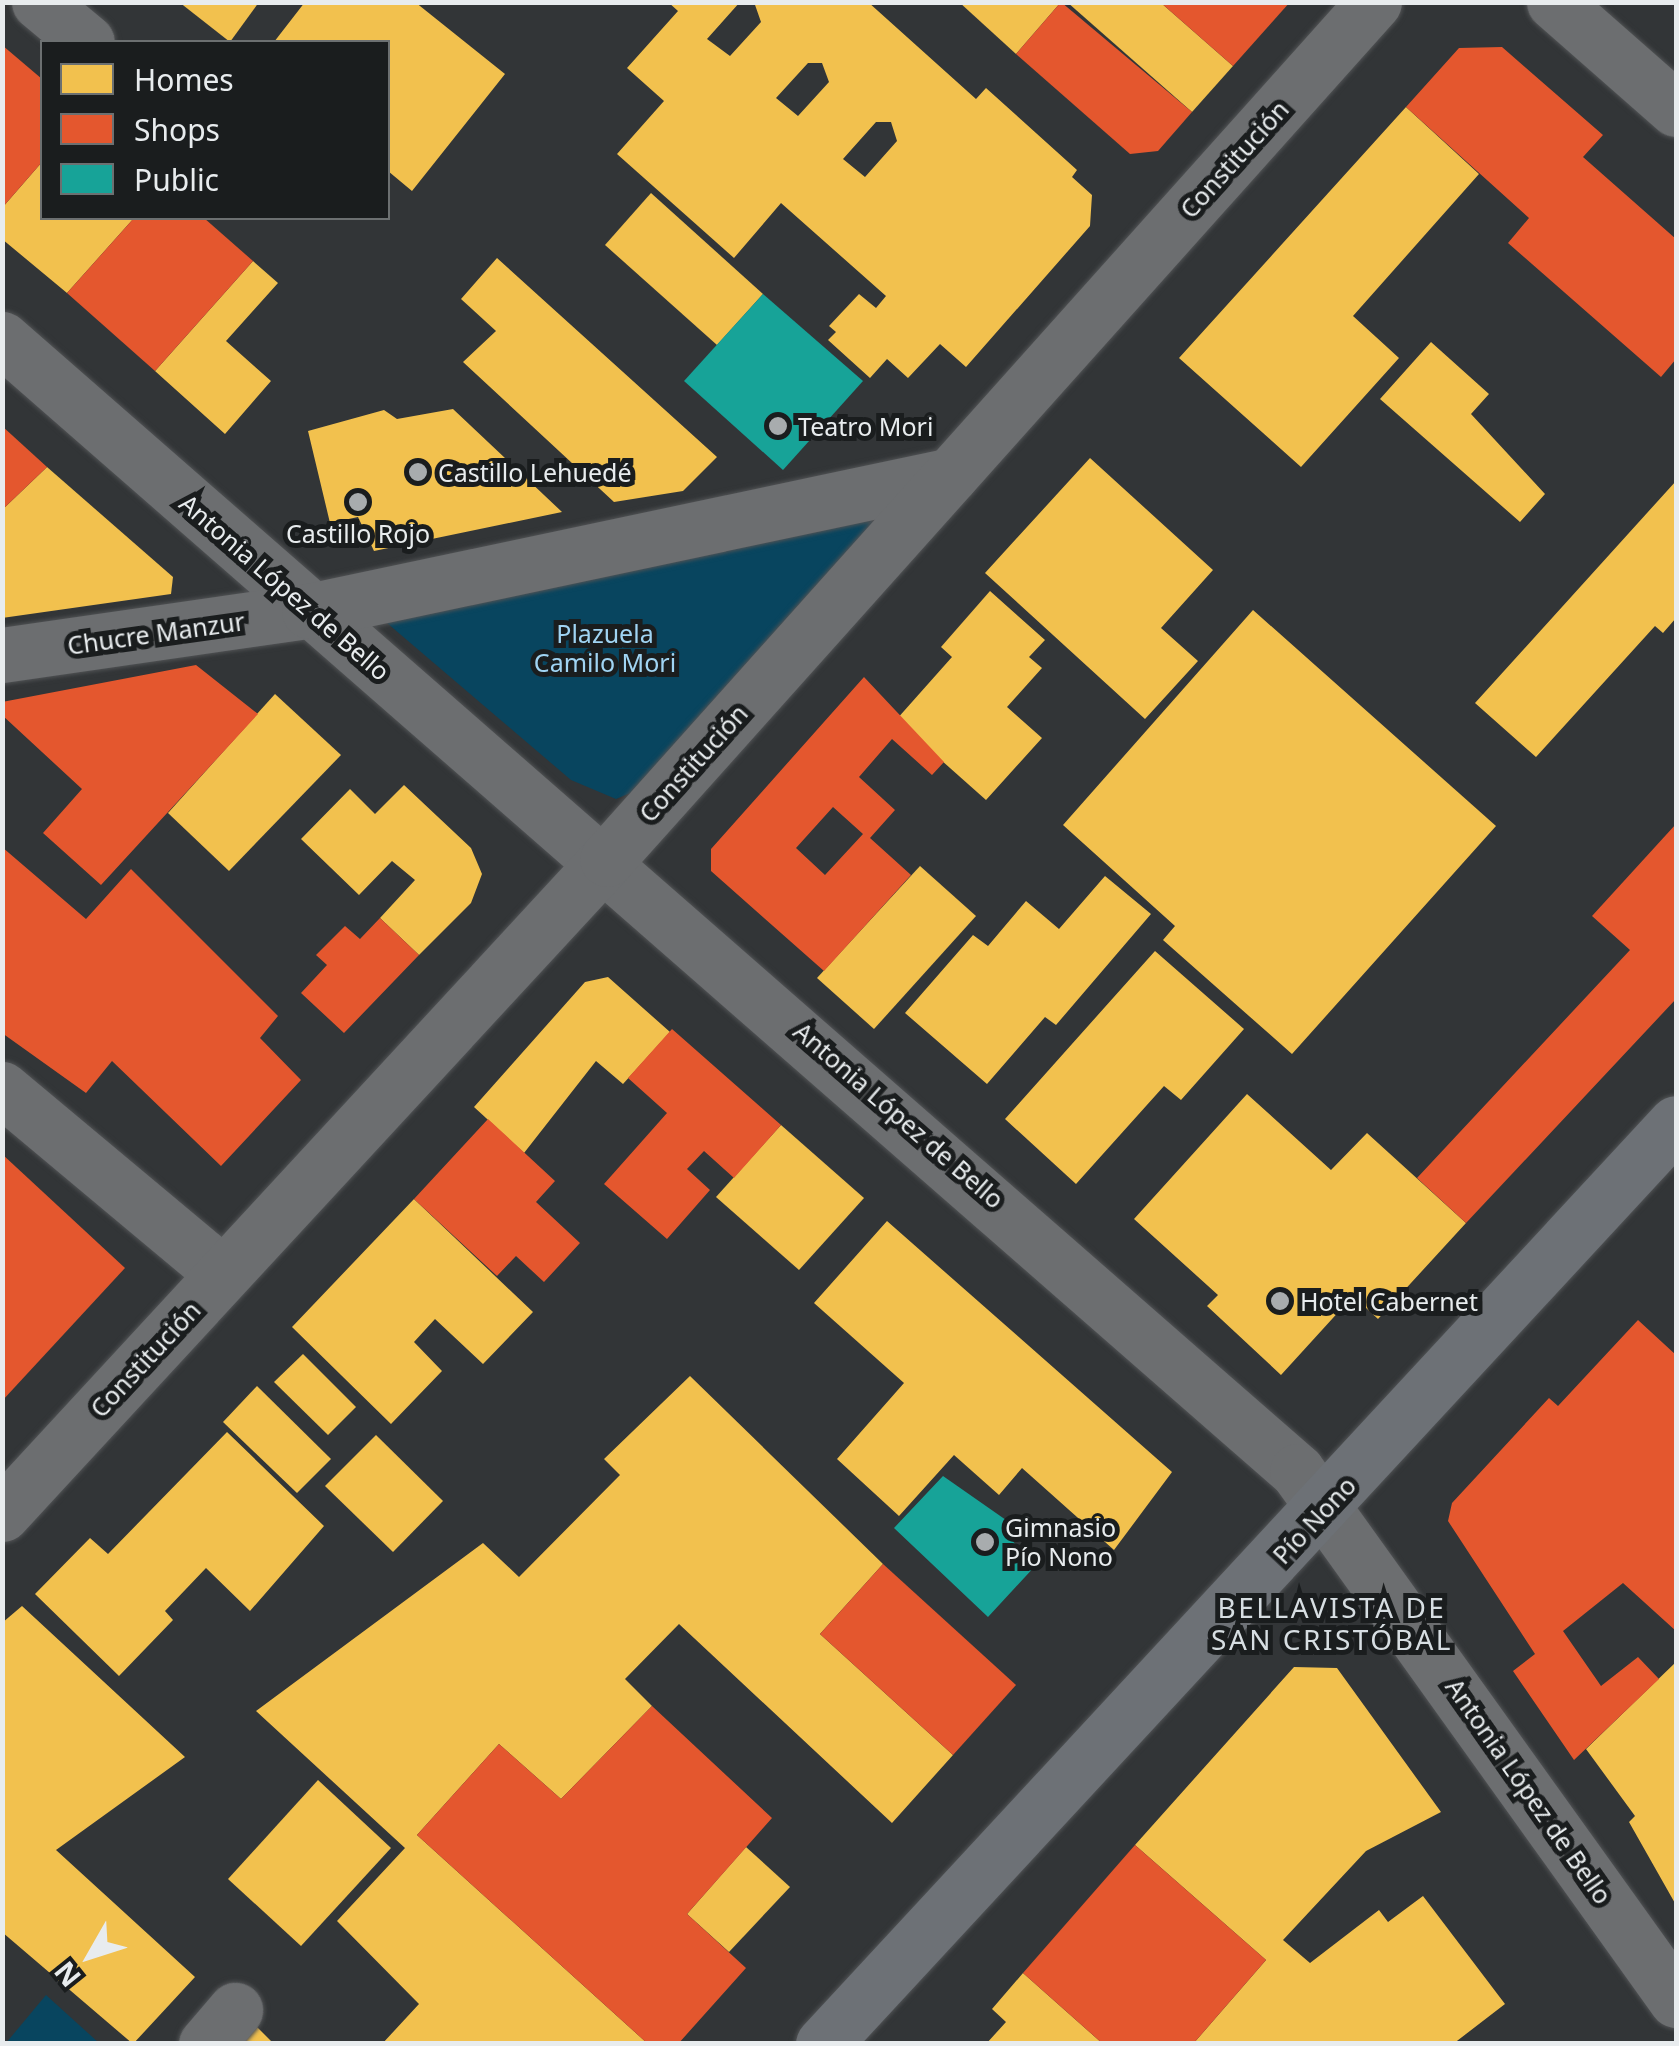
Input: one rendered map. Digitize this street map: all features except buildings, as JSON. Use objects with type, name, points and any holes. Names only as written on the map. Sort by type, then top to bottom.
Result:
[{"type":"main road","name":"Pío Nono","points":[[823,2044],[1326,1506],[1676,1124]]},
{"type":"street","points":[[39,2],[84,40]]},
{"type":"street","name":"Constitución","points":[[2,1514],[607,859],[1374,2]]},
{"type":"street","points":[[1554,2],[1676,108]]},
{"type":"street","name":"Antonia López de Bello","points":[[2,339],[309,611],[607,859],[1227,1402],[1326,1506],[1676,2000]]},
{"type":"street","name":"Chucre Manzur","points":[[2,655],[309,611],[951,474]]},
{"type":"street","points":[[2,1089],[223,1274]]},
{"type":"green space","name":"Plazuela Camilo Mori","points":[[955,448],[635,791],[616,799],[571,780],[339,582]]},
{"type":"green space","points":[[46,1995],[99,2043],[6,2043]]},
{"type":"place","name":"Teatro Mori","points":[[778,426]]},
{"type":"place","name":"Castillo Lehuedé","points":[[418,472]]},
{"type":"place","name":"Castillo Rojo","points":[[358,502]]},
{"type":"place","name":"Hotel Cabernet","points":[[1280,1301]]},
{"type":"place","name":"Gimnasio Pío Nono","points":[[985,1542]]},
{"type":"district","name":"BELLAVISTA DE SAN CRISTÓBAL","points":[[1332,1623]]}]
